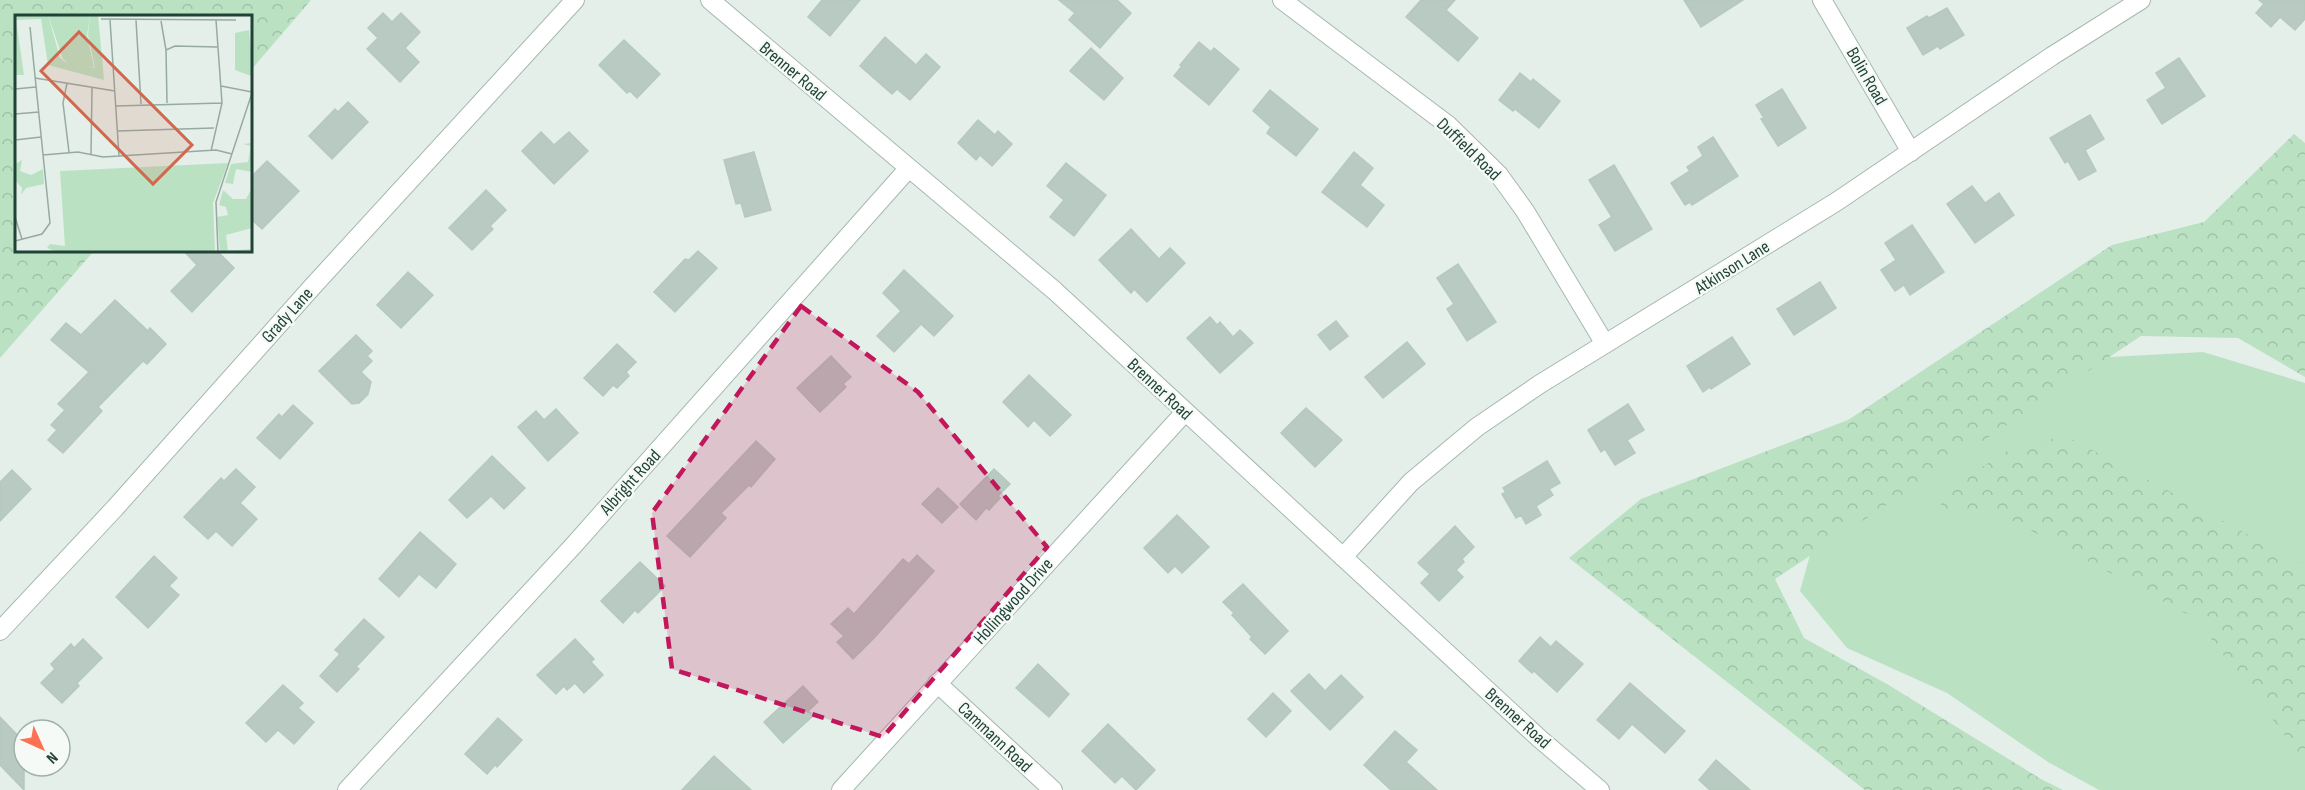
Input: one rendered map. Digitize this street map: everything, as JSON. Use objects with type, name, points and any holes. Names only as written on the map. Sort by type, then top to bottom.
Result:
[{"type":"street","name":"Grady Lane","points":[[0,631],[115,508],[313,286],[575,0]]},
{"type":"street","name":"Brenner Road","points":[[710,0],[1055,291],[1540,739],[1600,790]]},
{"type":"street","name":"Duffield Road","points":[[1282,0],[1448,125],[1499,175],[1525,211],[1605,344]]},
{"type":"street","name":"Bolin Road","points":[[1822,0],[1911,152]]},
{"type":"street","name":"Atkinson Lane","points":[[1343,557],[1411,482],[1477,427],[1605,344],[1730,269],[1911,152],[2052,56],[2141,0]]},
{"type":"street","name":"Albright Road","points":[[347,790],[573,546],[909,169]]},
{"type":"street","name":"Hollingwood Drive","points":[[841,790],[1185,412]]},
{"type":"street","name":"Cammann Road","points":[[938,683],[1053,790]]},
{"type":"highlighted area","points":[[801,306],[918,392],[1047,547],[883,737],[672,669],[652,513]]},
{"type":"green space","points":[[0,0],[311,0],[252,69],[252,15],[15,15],[15,252],[93,252],[0,358]]},
{"type":"green space","points":[[2294,134],[2305,143],[2305,377],[2238,338],[2141,336],[1775,579],[1804,638],[1887,684],[2041,779],[2063,790],[1865,790],[1569,558],[1641,499],[1848,420],[2112,245],[2204,222]]},
{"type":"green space","points":[[2203,352],[2305,383],[2305,790],[2099,790],[2048,762],[1947,693],[1847,648],[1800,591],[1819,523],[2036,361]]},
{"type":"green space","points":[[2065,436],[2305,566],[2305,762],[2196,619],[2000,514],[1938,511],[1947,490],[2013,447]]},
{"type":"building","points":[[822,0],[860,0],[830,36],[808,17]]},
{"type":"building","points":[[1059,0],[1117,0],[1131,13],[1100,48],[1069,20],[1075,13]]},
{"type":"building","points":[[1421,0],[1455,0],[1446,10],[1478,38],[1458,61],[1406,17]]},
{"type":"building","points":[[1684,0],[1743,0],[1701,27]]},
{"type":"building","points":[[2259,0],[2305,0],[2305,19],[2295,30],[2280,17],[2271,27],[2256,13],[2264,4]]},
{"type":"building","points":[[1947,8],[1964,35],[1940,49],[1938,46],[1923,55],[1907,28]]},
{"type":"building","points":[[383,13],[392,22],[401,13],[420,32],[405,48],[419,62],[400,82],[367,49],[378,38],[368,28]]},
{"type":"building","points":[[885,37],[916,65],[926,54],[940,67],[910,100],[897,89],[892,94],[860,66]]},
{"type":"building","points":[[624,40],[660,74],[637,98],[630,91],[627,93],[599,65]]},
{"type":"building","points":[[1199,42],[1211,52],[1214,48],[1239,69],[1209,105],[1174,76]]},
{"type":"building","points":[[1091,48],[1123,78],[1104,100],[1070,71]]},
{"type":"building","points":[[2179,58],[2205,96],[2162,124],[2147,100],[2166,88],[2156,73]]},
{"type":"building","points":[[1520,73],[1531,82],[1533,79],[1560,101],[1539,128],[1515,109],[1513,111],[1499,100]]},
{"type":"building","points":[[1782,89],[1806,128],[1778,146],[1761,119],[1764,118],[1756,105]]},
{"type":"building","points":[[1270,90],[1318,129],[1296,156],[1267,133],[1271,127],[1253,111]]},
{"type":"building","points":[[348,102],[368,122],[332,159],[309,136],[335,109],[338,112]]},
{"type":"building","points":[[2090,115],[2104,139],[2085,150],[2096,171],[2079,180],[2068,161],[2065,163],[2050,138]]},
{"type":"building","points":[[978,120],[995,135],[998,131],[1012,144],[992,166],[980,155],[976,160],[958,143]]},
{"type":"building","points":[[541,132],[554,145],[569,132],[588,151],[554,184],[522,151]]},
{"type":"building","points":[[1713,137],[1738,176],[1692,205],[1690,202],[1685,205],[1671,183],[1690,171],[1687,167],[1703,156],[1698,147]]},
{"type":"building","points":[[754,152],[771,210],[745,217],[741,203],[736,204],[724,160]]},
{"type":"building","points":[[1354,152],[1373,168],[1360,185],[1384,205],[1367,227],[1322,192]]},
{"type":"building","points":[[267,161],[299,191],[262,229],[252,220],[252,176]]},
{"type":"building","points":[[1066,163],[1106,195],[1074,236],[1050,217],[1064,200],[1047,186]]},
{"type":"building","points":[[1614,165],[1652,229],[1615,251],[1599,225],[1612,217],[1589,180]]},
{"type":"building","points":[[1972,186],[1985,203],[1999,193],[2014,215],[1975,243],[1947,204]]},
{"type":"building","points":[[486,190],[506,210],[490,226],[493,229],[472,250],[449,228]]},
{"type":"building","points":[[1912,225],[1944,272],[1910,295],[1904,285],[1895,291],[1881,270],[1896,260],[1885,243]]},
{"type":"building","points":[[1131,229],[1159,259],[1170,248],[1185,263],[1147,302],[1134,289],[1131,293],[1099,260]]},
{"type":"building","points":[[698,251],[717,268],[675,312],[654,292],[685,259],[689,260]]},
{"type":"building","points":[[185,252],[218,252],[234,268],[192,312],[171,291],[197,265]]},
{"type":"building","points":[[1458,264],[1496,322],[1467,341],[1447,309],[1454,304],[1437,278]]},
{"type":"building","points":[[904,270],[953,316],[934,336],[921,324],[894,352],[877,336],[901,311],[883,293]]},
{"type":"building","points":[[408,272],[433,295],[401,328],[377,305]]},
{"type":"building","points":[[1820,282],[1836,308],[1794,335],[1777,309]]},
{"type":"building","points":[[115,300],[148,331],[150,328],[166,344],[147,364],[143,361],[98,407],[102,411],[63,453],[48,440],[57,430],[51,425],[65,410],[58,404],[89,372],[51,340],[66,323],[81,335]]},
{"type":"building","points":[[1210,317],[1217,325],[1220,322],[1233,337],[1240,330],[1253,343],[1220,373],[1187,338]]},
{"type":"building","points":[[1336,321],[1348,336],[1330,350],[1318,335]]},
{"type":"building","points":[[356,335],[372,351],[367,356],[372,361],[361,372],[371,382],[368,394],[359,403],[352,404],[319,371]]},
{"type":"building","points":[[1732,337],[1750,364],[1703,392],[1687,366]]},
{"type":"building","points":[[1407,342],[1425,364],[1383,398],[1365,377]]},
{"type":"building","points":[[617,344],[636,362],[626,372],[629,376],[617,388],[613,385],[603,396],[584,378]]},
{"type":"building","points":[[831,356],[851,377],[843,384],[846,387],[820,412],[797,388]]},
{"type":"building","points":[[1029,375],[1071,415],[1050,436],[1034,420],[1028,427],[1003,402]]},
{"type":"building","points":[[1628,404],[1644,430],[1627,440],[1635,453],[1615,465],[1605,449],[1601,452],[1588,430]]},
{"type":"building","points":[[293,405],[313,423],[280,459],[257,438],[279,414],[282,417]]},
{"type":"building","points":[[1306,408],[1342,440],[1315,467],[1281,433]]},
{"type":"building","points":[[556,409],[578,433],[548,461],[518,427],[536,411],[544,420]]},
{"type":"building","points":[[756,441],[775,459],[751,487],[749,485],[721,513],[726,518],[690,557],[667,536]]},
{"type":"building","points":[[492,456],[525,488],[504,509],[491,496],[467,518],[449,500]]},
{"type":"building","points":[[1547,461],[1560,483],[1549,489],[1553,495],[1536,506],[1541,515],[1526,524],[1521,515],[1516,518],[1502,494],[1506,492],[1503,488]]},
{"type":"building","points":[[236,469],[255,487],[240,503],[257,519],[232,546],[216,531],[208,539],[184,517],[221,478],[224,481]]},
{"type":"building","points":[[994,469],[1010,484],[989,510],[986,508],[976,520],[960,504]]},
{"type":"building","points":[[12,470],[31,489],[0,521],[0,482]]},
{"type":"building","points":[[938,488],[958,507],[942,523],[922,504]]},
{"type":"building","points":[[1177,515],[1209,547],[1182,573],[1175,566],[1168,573],[1144,548]]},
{"type":"building","points":[[1455,526],[1474,547],[1462,559],[1464,562],[1456,570],[1463,577],[1439,601],[1421,583],[1430,574],[1418,563]]},
{"type":"building","points":[[420,532],[456,564],[436,588],[419,574],[399,597],[379,579]]},
{"type":"building","points":[[917,555],[934,571],[853,659],[837,642],[844,636],[831,624],[848,608],[854,614],[903,559],[909,564]]},
{"type":"building","points":[[154,556],[177,578],[169,586],[179,595],[148,628],[116,597]]},
{"type":"building","points":[[640,562],[665,586],[638,613],[635,610],[623,623],[601,601]]},
{"type":"building","points":[[1243,584],[1288,631],[1265,654],[1250,639],[1252,637],[1223,602]]},
{"type":"building","points":[[364,619],[384,637],[337,692],[320,676],[340,654],[335,650]]},
{"type":"building","points":[[1540,637],[1551,647],[1556,641],[1583,664],[1557,692],[1519,661]]},
{"type":"building","points":[[83,639],[102,658],[77,683],[79,686],[62,703],[41,683],[55,669],[51,664],[71,644],[74,648]]},
{"type":"building","points":[[575,639],[594,659],[591,662],[603,675],[584,693],[575,683],[567,690],[564,686],[556,694],[537,675]]},
{"type":"building","points":[[1038,664],[1069,694],[1049,717],[1016,688]]},
{"type":"building","points":[[1309,674],[1325,691],[1341,675],[1363,697],[1330,730],[1291,691]]},
{"type":"building","points":[[1630,683],[1685,731],[1665,753],[1632,724],[1619,739],[1597,720]]},
{"type":"building","points":[[283,685],[303,703],[298,708],[314,722],[294,744],[278,730],[266,742],[246,723]]},
{"type":"building","points":[[803,686],[818,702],[808,711],[813,716],[783,743],[764,722]]},
{"type":"building","points":[[1273,693],[1291,711],[1266,737],[1248,719]]},
{"type":"building","points":[[0,717],[12,730],[12,778],[0,765]]},
{"type":"building","points":[[498,718],[522,740],[497,767],[495,765],[487,774],[465,754]]},
{"type":"building","points":[[1108,724],[1155,770],[1136,790],[1122,776],[1115,783],[1082,751]]},
{"type":"building","points":[[1395,731],[1417,750],[1406,762],[1437,790],[1391,790],[1364,765]]},
{"type":"building","points":[[714,756],[751,790],[682,790]]},
{"type":"building","points":[[1716,760],[1750,790],[1710,790],[1699,780]]},
{"type":"building","points":[[12,778],[24,778],[24,790]]}]
